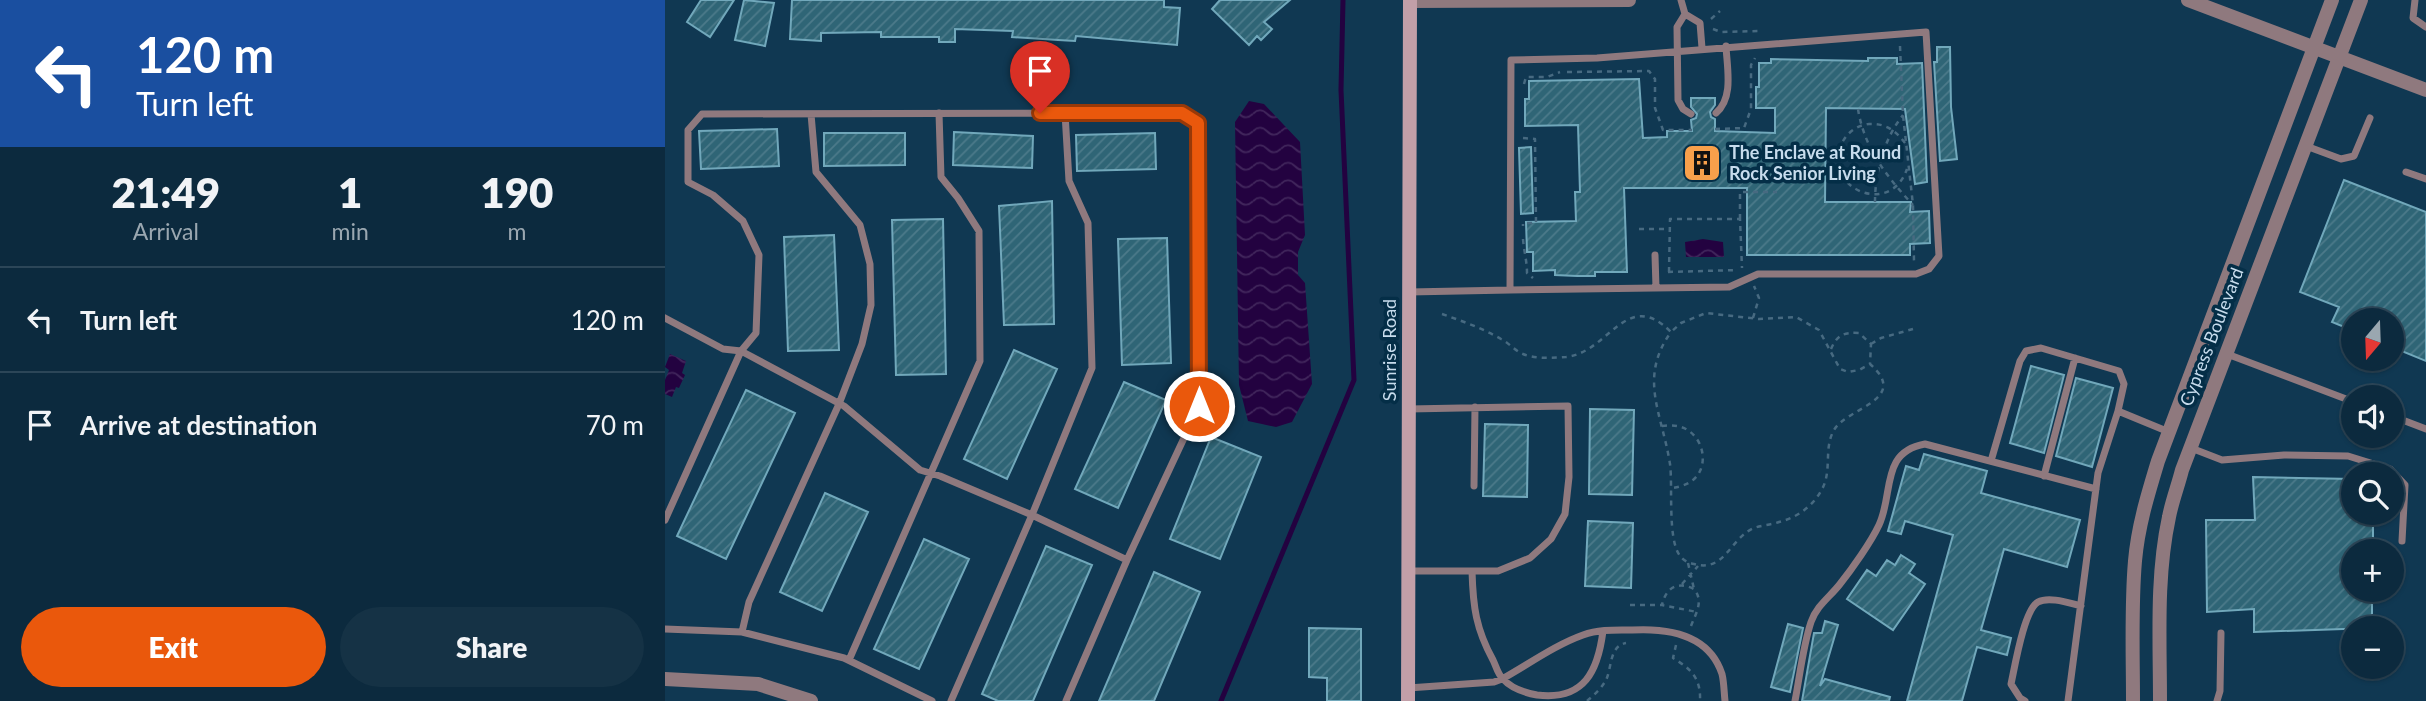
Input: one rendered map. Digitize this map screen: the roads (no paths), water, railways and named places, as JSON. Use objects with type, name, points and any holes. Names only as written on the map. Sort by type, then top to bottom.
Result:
[{"type":"main road","name":"Sunrise Road","points":[[1408,695],[1410,1]]},
{"type":"street","points":[[1410,1],[1629,0]]},
{"type":"street","points":[[2187,0],[2426,90]]},
{"type":"street","name":"Cypress Boulevard","points":[[2133,701],[2135,559],[2143,511],[2158,461],[2332,0]]},
{"type":"street","name":"Cypress Boulevard","points":[[2160,701],[2159,612],[2162,563],[2169,517],[2191,448],[2361,0]]},
{"type":"street","points":[[665,680],[758,684],[811,701]]},
{"type":"lane","points":[[1681,0],[1685,14],[1700,23],[1702,48]]},
{"type":"lane","points":[[2415,0],[2413,18],[2426,27]]},
{"type":"lane","points":[[1685,14],[1677,27],[1678,100],[1683,109],[1691,114]]},
{"type":"lane","points":[[1409,292],[1729,286],[1758,274],[1916,274],[1929,269],[1939,256],[1926,32],[1597,58],[1511,60],[1510,290]]},
{"type":"lane","points":[[1716,113],[1723,107],[1728,94],[1726,46]]},
{"type":"lane","points":[[849,660],[980,361],[979,231],[941,177],[939,113]]},
{"type":"lane","points":[[951,701],[1032,515],[1091,369],[1088,223],[1069,181],[1065,113]]},
{"type":"lane","points":[[665,520],[741,351],[756,333],[759,255],[743,220],[713,195],[688,182],[688,130],[702,114],[1182,113],[1198,123],[1199,406],[1127,560],[1066,701]]},
{"type":"lane","points":[[742,632],[749,602],[839,404],[862,344],[871,305],[870,264],[860,225],[817,172],[811,114]]},
{"type":"lane","points":[[2306,146],[2341,159],[2354,156],[2370,118]]},
{"type":"lane","points":[[2406,173],[2426,179]]},
{"type":"lane","points":[[1655,254],[1656,288]]},
{"type":"lane","points":[[665,318],[723,349],[741,351],[839,404],[920,470],[1032,515],[1127,560]]},
{"type":"lane","points":[[1991,461],[2020,361],[2026,351],[2041,348],[2119,371],[2124,384],[2098,473],[2068,701]]},
{"type":"lane","points":[[2227,354],[2341,397]]},
{"type":"lane","points":[[2044,476],[2075,358]]},
{"type":"lane","points":[[1409,409],[1568,406],[1569,477],[1565,514],[1551,538],[1530,558],[1498,571],[1409,571]]},
{"type":"lane","points":[[1474,486],[1475,407]]},
{"type":"lane","points":[[2118,411],[2169,432]]},
{"type":"lane","points":[[2404,421],[2426,429]]},
{"type":"lane","points":[[1795,701],[1811,623],[1819,606],[1840,584],[1879,525],[1895,464],[1902,452],[1912,446],[1925,444],[2096,489]]},
{"type":"lane","points":[[2191,448],[2222,460],[2284,455],[2348,456],[2390,470],[2405,485],[2402,539]]},
{"type":"lane","points":[[1472,571],[1479,634],[1502,679],[1521,690],[1541,696],[1570,694],[1590,678],[1600,655],[1603,631]]},
{"type":"lane","points":[[2025,701],[2011,684],[2030,610],[2040,601],[2052,600],[2081,606]]},
{"type":"lane","points":[[665,629],[742,632],[849,660],[932,701]]},
{"type":"lane","points":[[1408,695],[1502,679],[1569,640],[1586,634],[1653,630],[1672,631],[1689,636],[1712,656],[1722,674],[1725,701]]},
{"type":"lane","points":[[2217,701],[2220,691],[2221,633]]},
{"type":"water","points":[[1249,101],[1264,104],[1300,142],[1305,235],[1298,252],[1298,275],[1305,283],[1312,384],[1292,422],[1276,427],[1248,421],[1239,385],[1235,122]]},
{"type":"water","points":[[1703,239],[1723,242],[1724,257],[1686,257],[1685,242]]},
{"type":"water","points":[[670,354],[686,361],[682,373],[685,375],[672,397],[665,394],[665,380],[669,370],[665,367]]},
{"type":"waterway","points":[[1221,701],[1354,380],[1341,90],[1343,0]]},
{"type":"place","name":"The Enclave at Round Rock Senior Living","points":[[1702,163]]}]
